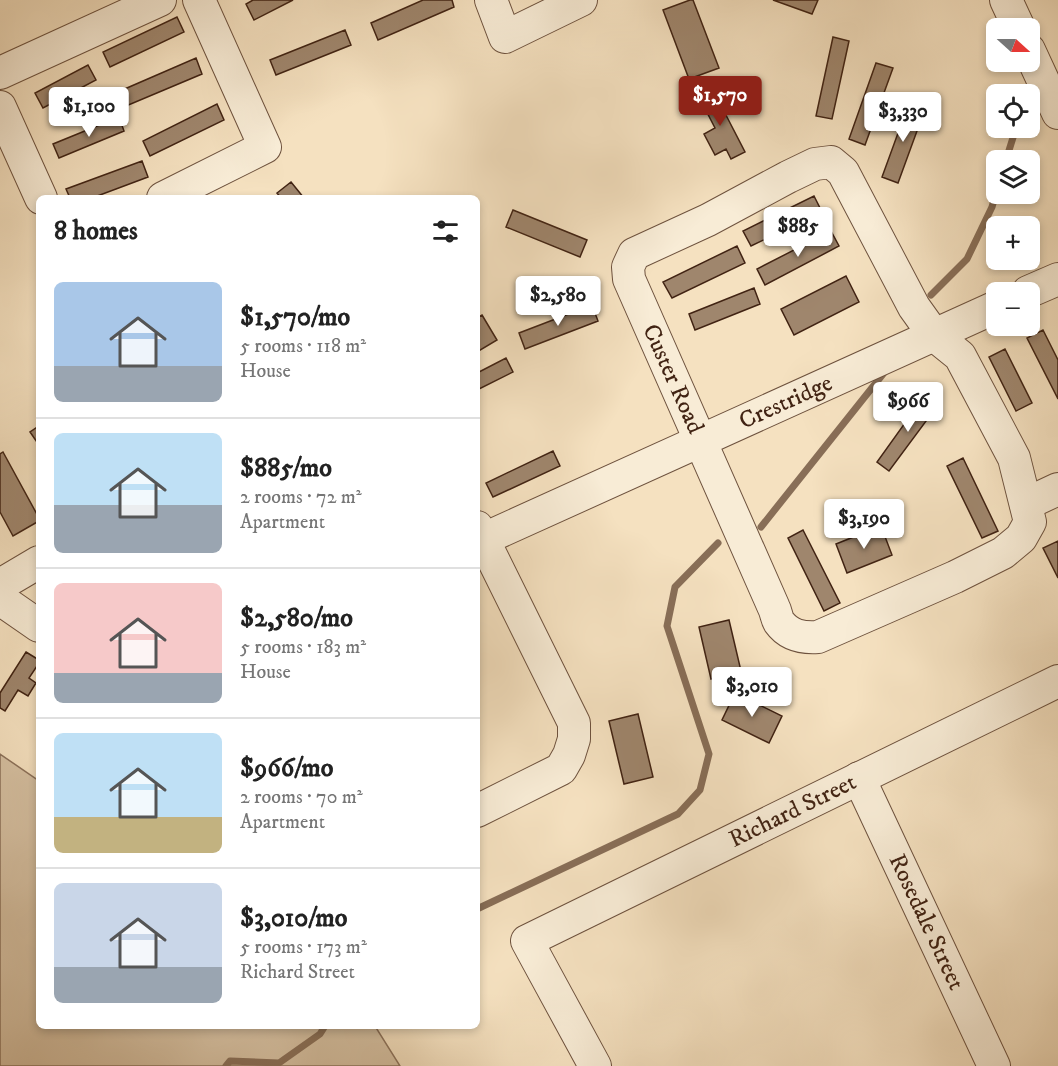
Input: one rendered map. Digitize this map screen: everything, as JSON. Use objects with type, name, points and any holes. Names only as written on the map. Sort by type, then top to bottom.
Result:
[{"type":"street","points":[[0,73],[160,0]]},
{"type":"street","points":[[169,195],[266,147],[199,0]]},
{"type":"street","points":[[491,0],[505,37],[581,0]]},
{"type":"street","points":[[1006,0],[1014,18]]},
{"type":"street","points":[[1039,72],[1058,113]]},
{"type":"street","points":[[0,107],[40,195]]},
{"type":"street","name":"Custer Road","points":[[831,162],[843,172],[914,307],[934,335],[960,356],[1014,458],[1030,522],[1021,538],[1003,553],[955,577],[818,637],[804,638],[791,633],[779,622],[700,441],[629,279],[628,267],[634,254],[708,220],[815,164],[831,162]]},
{"type":"street","points":[[1040,287],[1058,279]]},
{"type":"street","name":"Crestridge","points":[[480,536],[700,441],[986,312]]},
{"type":"street","points":[[1026,504],[1058,489]]},
{"type":"street","points":[[480,538],[573,723],[574,739],[561,769],[480,810]]},
{"type":"street","points":[[0,585],[36,564]]},
{"type":"street","points":[[0,599],[36,624]]},
{"type":"street","name":"Richard Street","points":[[595,1066],[527,941],[1058,681]]},
{"type":"street","name":"Rosedale Street","points":[[859,778],[994,1066]]},
{"type":"shaded area","points":[[0,754],[36,779],[36,1029],[377,1029],[400,1066],[0,1066]]},
{"type":"building","points":[[253,0],[293,0],[254,20],[246,4]]},
{"type":"building","points":[[423,0],[452,0],[454,7],[378,40],[371,23]]},
{"type":"building","points":[[693,0],[719,68],[689,79],[663,10]]},
{"type":"building","points":[[773,0],[818,0],[812,14]]},
{"type":"building","points":[[177,17],[184,32],[110,67],[103,52]]},
{"type":"building","points":[[345,30],[351,45],[276,75],[270,60]]},
{"type":"building","points":[[833,37],[849,41],[832,119],[816,116]]},
{"type":"building","points":[[196,58],[202,74],[126,106],[120,91]]},
{"type":"building","points":[[876,63],[893,68],[865,145],[849,139]]},
{"type":"building","points":[[88,65],[96,80],[43,108],[35,93]]},
{"type":"building","points":[[712,88],[745,152],[731,159],[726,149],[715,155],[704,134],[715,128],[698,95]]},
{"type":"building","points":[[909,103],[925,109],[898,183],[882,177]]},
{"type":"building","points":[[217,104],[224,120],[150,156],[143,141]]},
{"type":"building","points":[[119,117],[124,131],[59,158],[53,144]]},
{"type":"building","points":[[142,161],[148,177],[100,195],[69,195],[66,189]]},
{"type":"building","points":[[291,182],[302,195],[279,195],[277,193]]},
{"type":"building","points":[[814,196],[822,212],[751,246],[743,231]]},
{"type":"building","points":[[513,210],[587,240],[580,257],[506,227]]},
{"type":"building","points":[[831,231],[839,246],[765,285],[757,269]]},
{"type":"building","points":[[737,246],[745,263],[672,298],[663,282]]},
{"type":"building","points":[[846,276],[859,302],[794,335],[781,309]]},
{"type":"building","points":[[754,288],[760,304],[695,330],[689,314]]},
{"type":"building","points":[[592,305],[598,321],[525,349],[519,333]]},
{"type":"building","points":[[482,315],[497,340],[480,350],[480,316]]},
{"type":"building","points":[[1043,330],[1058,360],[1058,399],[1027,338],[1040,336],[1040,332]]},
{"type":"building","points":[[1005,349],[1032,403],[1016,411],[989,357]]},
{"type":"building","points":[[506,358],[513,372],[480,388],[480,371]]},
{"type":"building","points":[[925,395],[938,405],[889,471],[877,462]]},
{"type":"building","points":[[36,428],[36,441],[30,432]]},
{"type":"building","points":[[553,451],[560,466],[493,497],[486,483]]},
{"type":"building","points":[[3,452],[36,512],[36,523],[13,536],[0,512],[0,454]]},
{"type":"building","points":[[963,458],[998,531],[982,538],[947,466]]},
{"type":"building","points":[[881,526],[892,555],[847,573],[836,544]]},
{"type":"building","points":[[803,530],[840,603],[824,611],[788,538]]},
{"type":"building","points":[[1058,541],[1058,578],[1043,548]]},
{"type":"building","points":[[729,620],[741,671],[711,679],[699,627]]},
{"type":"building","points":[[26,652],[36,658],[36,668],[29,678],[36,683],[28,696],[18,690],[5,711],[0,708],[0,693]]},
{"type":"building","points":[[735,693],[782,716],[769,743],[722,720]]},
{"type":"building","points":[[638,714],[653,777],[624,784],[609,721]]},
{"type":"waterway","points":[[1009,150],[1013,138]]},
{"type":"waterway","points":[[931,295],[967,259],[993,204]]},
{"type":"waterway","points":[[761,527],[887,369]]},
{"type":"waterway","points":[[480,908],[678,814],[700,790],[709,754],[667,626],[675,587],[718,543]]},
{"type":"waterway","points":[[226,1066],[230,1061],[279,1063],[320,1034],[323,1029]]}]
